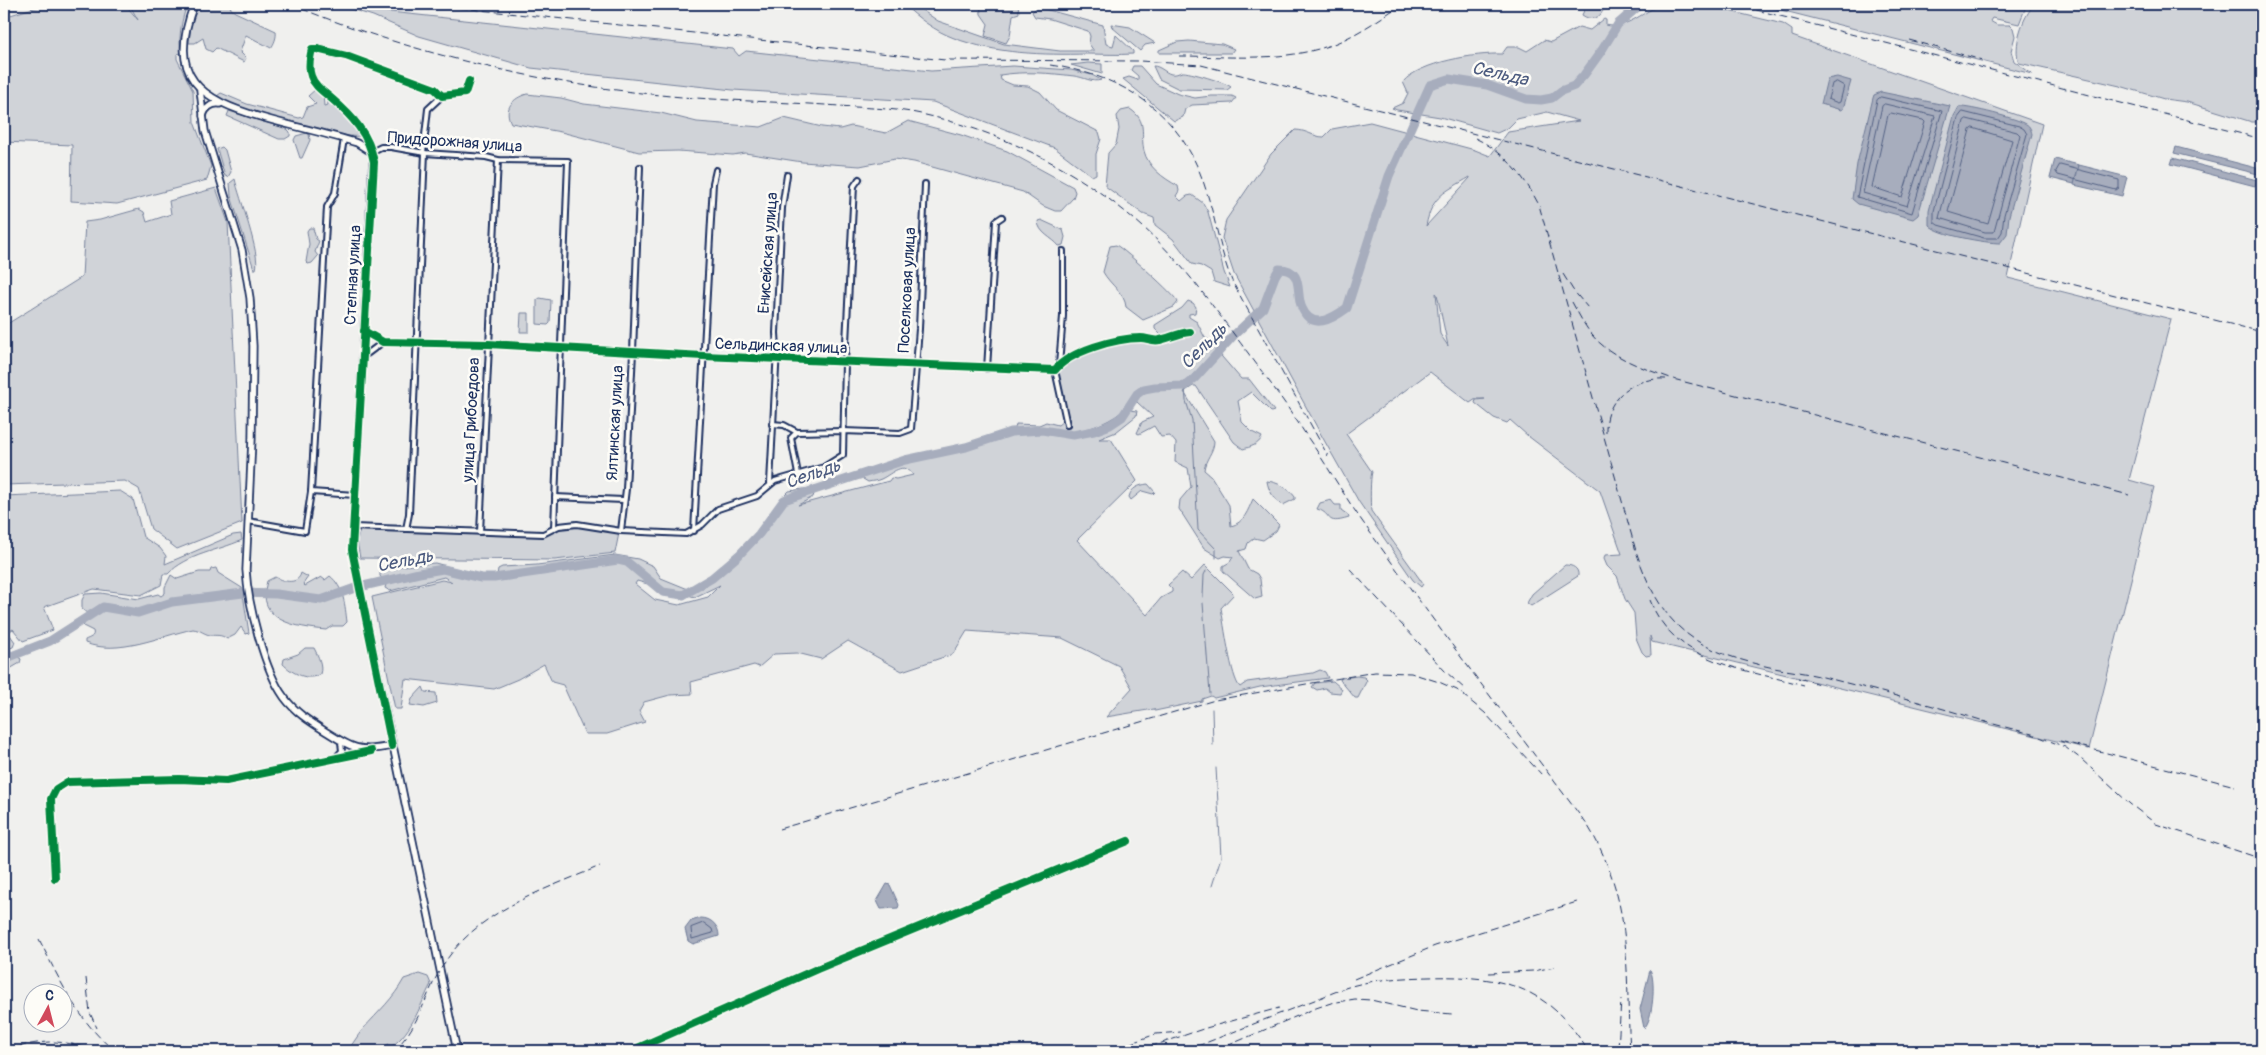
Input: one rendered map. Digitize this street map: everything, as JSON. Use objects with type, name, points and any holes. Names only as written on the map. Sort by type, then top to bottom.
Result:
[{"type":"main road","points":[[194,4],[187,27],[184,48],[194,83],[200,90],[222,104],[254,115],[344,139],[365,146],[371,152]]},
{"type":"main road","points":[[200,90],[202,120],[242,250],[249,289],[253,346],[252,463],[246,578],[253,613],[268,666],[278,689],[301,716],[354,748],[371,751],[392,746]]},
{"type":"main road","points":[[202,120],[206,109],[216,104],[222,104]]},
{"type":"main road","name":"Степная улица","points":[[371,152],[374,166],[352,550],[457,1051]]},
{"type":"street","name":"Степная улица","points":[[371,152],[357,122],[320,89],[311,76],[312,49],[364,62],[436,89],[442,96]]},
{"type":"street","points":[[406,529],[409,514],[418,342],[424,153],[428,109],[442,96],[465,93],[469,81]]},
{"type":"street","points":[[248,521],[305,531],[312,492],[327,207],[335,193],[344,139]]},
{"type":"street","name":"Придорожная улица","points":[[371,152],[381,147],[391,147],[424,153],[486,157],[498,160],[568,161],[561,348]]},
{"type":"street","name":"улица Грибоедова","points":[[480,532],[498,160]]},
{"type":"street","name":"Ялтинская улица","points":[[622,530],[633,352],[640,167]]},
{"type":"street","points":[[694,531],[713,183],[716,170]]},
{"type":"street","name":"Енисейская улица","points":[[770,483],[776,333],[786,175]]},
{"type":"street","points":[[353,527],[543,534],[549,533],[554,528],[587,525],[622,530],[686,534],[694,531],[718,510],[757,496],[770,483],[824,467],[843,455],[845,362],[854,186],[859,179]]},
{"type":"street","name":"Поселковая улица","points":[[843,431],[900,434],[908,431],[912,426],[925,184]]},
{"type":"street","points":[[987,369],[996,221],[1002,217]]},
{"type":"street","points":[[1059,365],[1063,316],[1063,251]]},
{"type":"street","points":[[362,358],[383,342],[364,331]]},
{"type":"street","points":[[1067,425],[1054,370],[1059,365],[1081,353],[1116,340],[1142,338],[1161,340],[1190,332]]},
{"type":"street","name":"Сельдинская улица","points":[[383,342],[488,344],[703,356],[987,369],[1054,370]]},
{"type":"street","points":[[554,528],[561,348]]},
{"type":"street","points":[[772,424],[784,425],[797,432],[843,431]]},
{"type":"street","points":[[797,432],[791,438],[798,474]]},
{"type":"street","points":[[312,492],[355,495]]},
{"type":"street","points":[[555,496],[623,500]]},
{"type":"street","points":[[335,758],[342,751],[343,746],[339,740]]},
{"type":"street","points":[[54,878],[51,799],[56,789],[67,782],[180,779],[226,781],[371,751]]},
{"type":"street","points":[[631,1051],[817,970],[1128,841]]},
{"type":"shaded area","points":[[46,4],[125,4],[138,20],[129,4],[187,4],[181,28],[181,53],[177,54],[177,59],[193,91],[194,122],[211,166],[207,180],[117,204],[71,201],[72,145],[4,142],[4,17]]},
{"type":"shaded area","points":[[199,4],[230,4],[231,9],[235,12],[276,31],[276,38],[271,48],[246,35],[240,52],[246,58],[244,62],[216,48],[212,52],[206,49],[203,38],[195,43],[189,43],[191,25]]},
{"type":"shaded area","points":[[903,4],[913,4],[938,21],[1004,44],[1060,51],[1094,51],[1089,44],[1090,36],[1088,31],[1050,19],[1035,17],[1032,12],[1037,7],[1103,25],[1106,44],[1113,46],[1116,35],[1133,51],[1133,54],[1037,54],[986,47],[940,32]]},
{"type":"shaded area","points":[[980,4],[1018,4],[1019,13],[1013,15],[1010,36],[1006,43],[985,36],[988,24],[981,14]]},
{"type":"shaded area","points":[[1592,4],[1609,4],[1611,9],[1603,10],[1600,15],[1594,18],[1582,15],[1585,8]]},
{"type":"shaded area","points":[[1671,4],[1700,4],[1783,24],[1792,30],[1792,36],[2042,124],[2008,278],[2171,319],[2129,480],[2154,487],[2089,749],[1652,642],[1650,636],[1651,655],[1646,656],[1642,652],[1636,638],[1634,613],[1625,599],[1617,576],[1607,566],[1604,559],[1605,555],[1622,554],[1600,491],[1510,420],[1507,423],[1494,418],[1475,403],[1476,400],[1485,399],[1476,399],[1470,403],[1430,372],[1346,434],[1372,472],[1370,491],[1371,511],[1423,584],[1421,587],[1413,580],[1359,502],[1324,440],[1234,274],[1222,238],[1226,220],[1271,154],[1295,130],[1324,137],[1332,129],[1370,122],[1475,150],[1490,156],[1508,132],[1579,121],[1547,112],[1517,119],[1508,128],[1497,133],[1440,117],[1392,108],[1403,103],[1408,93],[1403,82],[1411,75],[1435,64],[1464,57],[1502,54],[1507,47],[1519,47],[1527,51],[1544,40],[1551,42],[1579,27],[1590,30],[1604,19],[1606,20],[1606,25],[1625,24],[1656,7]],"holes":[[[1470,178],[1426,226],[1432,207],[1441,195]],[[1437,294],[1448,346],[1440,334]]]},
{"type":"shaded area","points":[[1757,4],[2027,4],[2019,24],[1992,18],[1990,21],[1997,25],[2010,25],[2013,28],[2015,36],[2011,51],[2014,61],[2032,74]]},
{"type":"shaded area","points":[[2035,4],[2262,4],[2262,56],[2260,56],[2262,58],[2262,119],[2260,122],[2252,122],[2187,102],[2164,99],[2120,86],[2019,63],[2017,48],[2020,32],[2026,16]]},
{"type":"shaded area","points":[[344,7],[733,49],[739,56],[746,51],[931,71],[1013,66],[1071,70],[1092,75],[1101,80],[1094,81],[1074,76],[1046,73],[1000,75],[1001,80],[1013,85],[1028,86],[1040,92],[1056,110],[1099,132],[1101,139],[1096,154],[1096,174],[1092,176],[1055,148],[933,102],[733,90],[531,68],[419,36],[373,16]]},
{"type":"shaded area","points":[[1111,24],[1130,27],[1155,43],[1145,45],[1140,51],[1112,27]]},
{"type":"shaded area","points":[[1189,41],[1222,44],[1234,49],[1231,53],[1159,53],[1159,50],[1177,42]]},
{"type":"shaded area","points":[[1102,64],[1102,74],[1071,65]]},
{"type":"shaded area","points":[[1133,66],[1140,66],[1156,84],[1178,94],[1195,98],[1232,96],[1236,98],[1232,103],[1192,105],[1185,109],[1183,117],[1174,121],[1123,79],[1129,77],[1138,80],[1138,76],[1131,70]]},
{"type":"shaded area","points":[[1153,66],[1171,74],[1186,72],[1199,75],[1231,87],[1227,90],[1179,89],[1159,79]]},
{"type":"shaded area","points":[[316,89],[323,94],[324,106],[328,105],[327,97],[346,113],[347,119],[360,125],[359,136],[332,133],[287,122],[263,115],[217,96],[221,93],[247,104],[299,118],[303,117],[307,107],[316,104],[308,96]]},
{"type":"shaded area","points":[[527,94],[561,98],[584,104],[661,113],[697,122],[761,127],[784,118],[822,127],[840,129],[851,126],[886,133],[908,121],[961,135],[1007,151],[1073,187],[1075,192],[1073,198],[1061,211],[1055,211],[1043,206],[1023,192],[914,162],[895,159],[860,166],[802,162],[745,153],[733,155],[678,151],[639,152],[561,132],[511,123],[508,113],[511,104],[517,98]]},
{"type":"shaded area","points":[[1130,109],[1136,114],[1141,123],[1144,151],[1149,162],[1162,176],[1178,186],[1179,191],[1176,196],[1181,201],[1187,196],[1192,195],[1203,203],[1208,212],[1224,272],[1230,287],[1214,282],[1211,272],[1201,266],[1192,264],[1173,239],[1155,225],[1154,218],[1143,214],[1105,186],[1108,153],[1116,144],[1119,129],[1117,116],[1121,111]]},
{"type":"shaded area","points":[[229,111],[287,129],[290,132],[290,136],[285,139],[279,139],[227,116]]},
{"type":"shaded area","points":[[307,133],[310,140],[302,158],[300,158],[294,140],[296,136]]},
{"type":"shaded area","points":[[222,147],[225,150],[231,172],[228,177],[225,176],[217,149]]},
{"type":"shaded area","points":[[235,179],[253,239],[257,262],[256,269],[254,269],[231,196],[230,183]]},
{"type":"shaded area","points":[[216,188],[228,222],[242,523],[177,549],[151,529],[139,489],[125,481],[4,485],[4,326],[82,277],[85,222],[100,220],[139,209],[144,212],[147,222],[171,214],[169,201]]},
{"type":"shaded area","points":[[1041,220],[1063,230],[1065,237],[1063,245],[1059,246],[1040,229],[1038,221]]},
{"type":"shaded area","points":[[309,228],[313,228],[316,239],[319,241],[315,252],[318,256],[312,263],[308,264],[306,262],[309,244],[307,231]]},
{"type":"shaded area","points":[[1116,245],[1150,273],[1175,298],[1178,302],[1174,307],[1143,320],[1126,307],[1123,297],[1103,272],[1110,246]]},
{"type":"shaded area","points":[[540,298],[551,300],[550,323],[548,325],[537,324],[537,300]]},
{"type":"shaded area","points":[[1188,301],[1193,303],[1196,307],[1195,313],[1189,314],[1189,317],[1197,322],[1205,338],[1213,342],[1222,357],[1241,379],[1249,379],[1274,411],[1271,412],[1251,392],[1238,401],[1242,422],[1252,432],[1262,437],[1257,444],[1243,449],[1234,442],[1196,386],[1184,392],[1214,441],[1213,449],[1204,470],[1211,476],[1229,505],[1231,526],[1242,519],[1253,499],[1279,525],[1276,531],[1263,540],[1254,538],[1248,543],[1246,549],[1239,551],[1248,569],[1257,574],[1260,579],[1262,597],[1255,599],[1223,571],[1223,566],[1230,562],[1233,557],[1225,556],[1220,558],[1204,548],[1179,509],[1180,500],[1191,487],[1188,468],[1175,462],[1176,443],[1170,436],[1161,437],[1154,426],[1139,434],[1137,433],[1142,422],[1153,417],[1137,402],[1130,402],[1121,412],[1109,420],[1082,430],[1095,430],[1107,426],[1129,410],[1137,411],[1136,416],[1116,432],[1099,439],[1111,439],[1137,481],[1077,540],[1147,615],[1161,598],[1172,592],[1168,585],[1182,572],[1191,580],[1205,565],[1234,594],[1221,608],[1231,662],[1240,687],[1247,682],[1313,673],[1320,670],[1325,672],[1328,678],[1260,687],[1214,698],[1211,696],[1202,699],[1202,701],[1155,711],[1154,709],[1106,717],[1132,688],[1119,666],[1062,638],[967,631],[953,654],[902,671],[848,641],[821,659],[797,653],[774,654],[759,667],[754,665],[691,682],[692,694],[670,695],[644,702],[639,711],[645,722],[607,734],[585,734],[563,685],[552,682],[544,664],[518,679],[494,689],[405,679],[401,709],[395,709],[372,597],[442,580],[452,582],[444,577],[390,591],[385,588],[386,584],[380,576],[380,568],[435,563],[484,576],[497,575],[498,569],[502,567],[537,565],[615,555],[638,559],[653,566],[661,578],[688,589],[708,577],[744,547],[776,516],[785,495],[789,491],[811,488],[814,494],[813,497],[798,505],[889,481],[891,478],[896,479],[913,475],[901,468],[878,480],[868,482],[863,479],[866,472],[905,460],[966,447],[1011,432],[1015,429],[1016,424],[1039,425],[1046,422],[1058,425],[1063,421],[1069,424],[1059,388],[1059,368],[1087,353],[1119,343],[1139,339],[1160,341],[1169,339],[1163,337],[1155,329],[1155,325],[1182,308]],"holes":[[[637,581],[695,597],[720,585],[708,597],[679,605],[655,600],[635,584]]]},
{"type":"shaded area","points":[[521,313],[529,313],[529,332],[520,332]]},
{"type":"shaded area","points":[[1267,481],[1286,488],[1295,499],[1283,505],[1272,495]]},
{"type":"shaded area","points":[[1148,484],[1155,492],[1153,494],[1142,491],[1131,500],[1129,497],[1134,489]]},
{"type":"shaded area","points":[[120,491],[133,499],[143,537],[160,548],[166,556],[165,564],[233,535],[241,534],[242,540],[193,557],[168,574],[163,574],[161,585],[141,595],[94,589],[44,607],[53,630],[23,641],[13,629],[4,634],[4,496]]},
{"type":"shaded area","points":[[1331,500],[1335,505],[1341,505],[1341,510],[1349,518],[1335,521],[1317,509],[1320,503]]},
{"type":"shaded area","points":[[562,527],[587,527],[619,533],[615,553],[555,560],[360,558],[357,541],[360,529],[545,535]]},
{"type":"shaded area","points":[[1565,565],[1574,568],[1578,576],[1531,606],[1527,603],[1532,594]]},
{"type":"shaded area","points":[[216,568],[218,573],[242,588],[249,633],[246,634],[241,627],[235,635],[227,639],[193,629],[125,646],[111,647],[85,643],[85,640],[93,635],[93,631],[83,626],[89,615],[82,609],[82,600],[85,594],[101,593],[139,599],[158,594],[161,596],[165,593],[165,587],[171,575],[177,579],[199,572],[210,572],[211,569]]},
{"type":"shaded area","points":[[301,573],[308,577],[303,584],[305,586],[321,577],[325,580],[330,576],[335,580],[341,591],[344,603],[347,622],[343,626],[332,626],[326,630],[303,627],[281,620],[273,614],[267,606],[265,595],[267,581],[275,577],[286,581],[294,581]]},
{"type":"shaded area","points":[[10,635],[15,642],[13,647],[10,648],[11,652],[21,659],[20,663],[8,670],[4,669],[4,638]]},
{"type":"shaded area","points":[[305,648],[314,648],[320,664],[320,674],[305,677],[283,664],[284,659],[298,654]]},
{"type":"shaded area","points":[[1364,677],[1367,680],[1358,698],[1355,698],[1340,680],[1341,678]]},
{"type":"shaded area","points":[[1333,681],[1342,689],[1340,693],[1330,692],[1325,688],[1317,690],[1312,687],[1315,683]]},
{"type":"shaded area","points":[[423,687],[425,692],[436,693],[437,703],[424,707],[410,705],[412,699]]},
{"type":"shaded area","points":[[419,974],[428,977],[431,984],[414,1020],[402,1037],[387,1049],[389,1044],[374,1051],[347,1051],[404,979]]},
{"type":"water","points":[[1837,77],[1851,81],[1843,109],[1841,110],[1821,104],[1827,79]]},
{"type":"water","points":[[1881,92],[1950,106],[1918,215],[1913,219],[1858,204],[1852,199],[1857,164],[1873,98],[1874,95]]},
{"type":"water","points":[[1959,107],[2014,119],[2027,125],[2032,134],[2009,216],[2007,234],[2000,243],[1984,242],[1952,235],[1934,229],[1929,225],[1929,210],[1954,116]]},
{"type":"water","points":[[2176,147],[2260,169],[2258,174],[2174,153]]},
{"type":"water","points":[[2173,158],[2257,180],[2255,186],[2171,164]]},
{"type":"water","points":[[2055,159],[2079,165],[2074,184],[2050,178]]},
{"type":"water","points":[[2079,165],[2127,177],[2122,196],[2074,185]]},
{"type":"water","points":[[887,884],[890,885],[899,905],[898,908],[881,909],[877,901]]},
{"type":"water","points":[[701,918],[708,919],[714,923],[718,929],[719,936],[693,944],[688,941],[685,929],[691,921]]},
{"type":"water","points":[[1650,970],[1653,982],[1653,1000],[1650,1017],[1644,1028],[1640,1009]]},
{"type":"waterway","name":"Сельдь","points":[[4,659],[50,641],[103,607],[138,613],[172,602],[243,593],[276,594],[321,600],[355,588],[443,569],[481,578],[494,578],[618,560],[627,562],[663,592],[683,595],[712,578],[739,555],[759,534],[784,500],[905,460],[966,447],[1011,432],[1042,430],[1073,435],[1094,431],[1110,425],[1122,417],[1137,394],[1144,389],[1185,386],[1195,378],[1235,334],[1263,308],[1279,269],[1293,273],[1298,283],[1302,308],[1311,319],[1323,321],[1347,308],[1389,176],[1430,85],[1449,79],[1487,85],[1526,99],[1541,100],[1552,98],[1561,91],[1574,86],[1602,50],[1618,24],[1641,4]]},
{"type":"waterway","points":[[1185,386],[1186,401],[1192,420],[1198,530],[1216,549],[1216,558]]},
{"type":"waterway","points":[[1203,597],[1204,575],[1206,571]]},
{"type":"waterway","points":[[1203,603],[1210,694]]},
{"type":"waterway","points":[[1212,709],[1213,745]]},
{"type":"waterway","points":[[1212,886],[1221,857],[1216,768]]},
{"type":"railway","points":[[290,4],[337,22],[433,53],[532,76],[582,85],[682,97],[901,110],[958,123],[1029,151],[1063,169],[1095,189],[1126,212],[1180,265],[1216,310],[1282,399],[1355,511],[1390,560],[1588,826],[1603,854],[1620,909],[1627,963],[1630,1051]]},
{"type":"railway","points":[[424,4],[945,60],[1140,61],[1201,65],[2262,332]]},
{"type":"railway","points":[[1179,56],[1279,56],[1317,49],[1353,35],[1402,4]]},
{"type":"railway","points":[[1733,4],[2262,139]]},
{"type":"railway","points":[[1909,40],[1982,60]]},
{"type":"railway","points":[[1050,65],[1078,70],[1103,78],[1127,89],[1148,103],[1167,120],[1183,140],[1196,163],[1206,190],[1224,259],[1232,281],[1328,456]]},
{"type":"railway","points":[[1475,138],[1496,150],[1513,166],[1527,184],[1539,205],[1636,551],[1657,600],[1670,618],[1702,644],[1723,654],[1774,668],[1817,676],[1864,688],[1987,722]]},
{"type":"railway","points":[[1563,274],[1588,308]]},
{"type":"railway","points":[[1572,302],[1592,335],[1609,350],[1630,362],[1673,379],[2129,495]]},
{"type":"railway","points":[[1606,433],[1610,410],[1623,392],[1642,382],[1666,379]]},
{"type":"railway","points":[[1350,569],[1445,671],[1466,690]]},
{"type":"railway","points":[[1650,600],[1661,621],[1676,638],[1694,651],[1736,668],[1804,685]]},
{"type":"railway","points":[[779,829],[1215,700],[1375,672],[1411,673],[1457,690],[1485,713],[1542,775]]},
{"type":"railway","points":[[1798,678],[1819,684]]},
{"type":"railway","points":[[1982,721],[2032,734],[2065,747],[2081,759],[2130,804],[2156,824],[2262,859]]},
{"type":"railway","points":[[2060,741],[2235,786]]},
{"type":"railway","points":[[393,1051],[402,1042],[415,1023],[440,970],[454,950],[471,932],[511,905],[600,866]]},
{"type":"railway","points":[[1354,979],[1435,946],[1577,902]]},
{"type":"railway","points":[[39,939],[62,985],[80,1014],[102,1040],[115,1051]]},
{"type":"railway","points":[[1489,973],[1533,971],[1555,967]]},
{"type":"railway","points":[[1185,1051],[1345,988],[1376,981],[1428,977],[1478,978],[1500,982],[1520,989],[1539,998],[1556,1011],[1573,1029],[1588,1051]]},
{"type":"railway","points":[[86,978],[90,1013],[97,1028]]},
{"type":"railway","points":[[1215,1051],[1316,1008],[1355,999],[1371,1000],[1417,1011],[1452,1014]]},
{"type":"railway","points":[[1618,1049],[1621,1000]]},
{"type":"railway","points":[[1138,1051],[1206,1028],[1279,1008]]},
{"type":"railway","points":[[1109,1051],[1156,1034],[1181,1032]]},
{"type":"railway","points":[[7,1051],[18,1047],[50,1042],[72,1044],[93,1051]]},
{"type":"railway","points":[[670,1051],[674,1050]]},
{"type":"cycle path","points":[[392,746],[352,550],[374,162],[372,152],[359,126],[314,83],[309,66],[312,49],[317,49],[346,56],[435,89],[442,96],[465,93],[469,81]]},
{"type":"cycle path","points":[[364,331],[383,342],[488,344],[703,356],[1055,370],[1071,357],[1107,343],[1141,338],[1157,340],[1190,332]]},
{"type":"cycle path","points":[[55,878],[51,799],[56,789],[67,782],[179,779],[226,781],[371,751]]},
{"type":"cycle path","points":[[631,1051],[817,969],[1128,841]]},
{"type":"water label","name":"Сельда","points":[[1500,74]]}]
